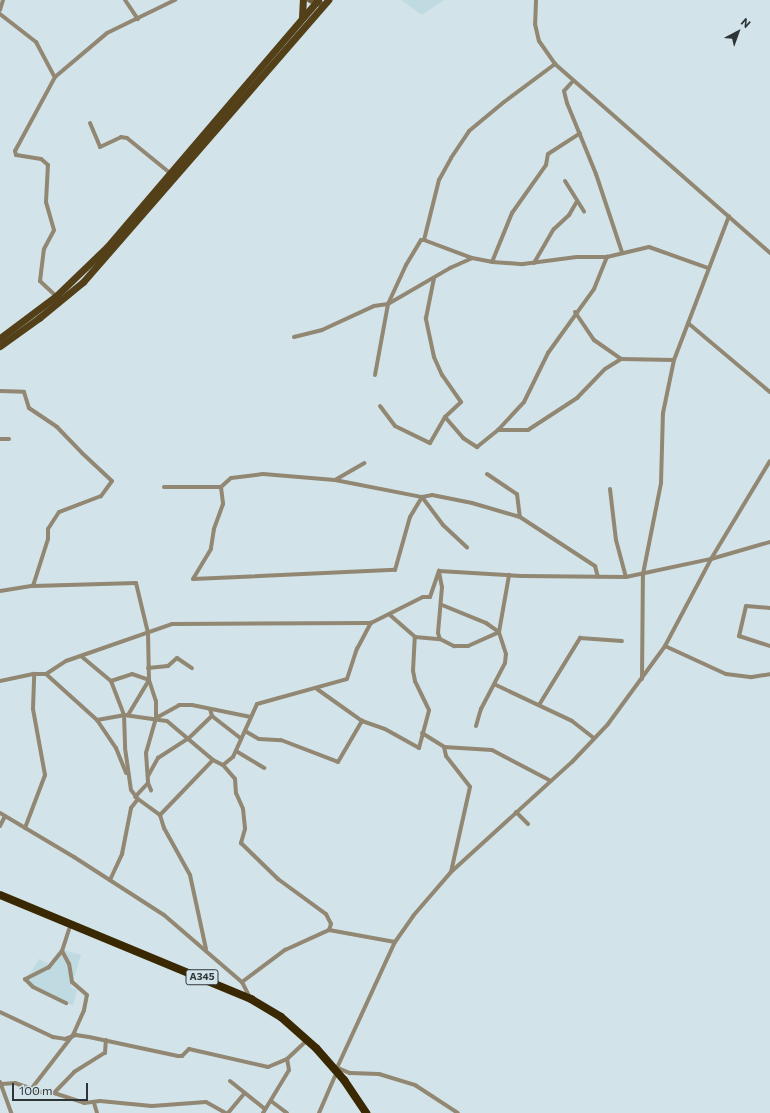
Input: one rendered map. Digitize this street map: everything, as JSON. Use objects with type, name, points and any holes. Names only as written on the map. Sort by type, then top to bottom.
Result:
[{"type":"highway","name":"A345","points":[[0,895],[251,999],[292,1026],[336,1071],[366,1113]]},
{"type":"highway","name":"A345","points":[[0,901],[245,1001],[276,1020],[336,1071],[360,1113]]},
{"type":"main road","points":[[302,18],[304,0]]},
{"type":"main road","points":[[0,338],[56,296],[107,247],[315,1]]},
{"type":"main road","points":[[0,346],[39,318],[83,282],[326,2]]},
{"type":"street","points":[[0,10],[3,0]]},
{"type":"street","points":[[125,0],[138,19]]},
{"type":"street","points":[[56,296],[40,281],[44,249],[54,230],[46,202],[48,165],[41,159],[15,153],[49,85],[55,77],[107,33],[175,0]]},
{"type":"street","points":[[536,0],[535,24],[539,41],[555,64],[770,253]]},
{"type":"street","points":[[315,1],[326,2]]},
{"type":"street","points":[[0,14],[36,42],[55,77]]},
{"type":"street","points":[[375,375],[388,304],[406,265],[421,240],[424,240],[439,180],[470,131],[504,102],[555,64]]},
{"type":"street","points":[[573,81],[564,93],[580,133],[622,252]]},
{"type":"street","points":[[90,123],[100,147],[121,137],[127,138],[170,173]]},
{"type":"street","points":[[492,262],[512,213],[546,165],[548,154],[580,133]]},
{"type":"street","points":[[565,181],[576,203],[584,212]]},
{"type":"street","points":[[534,263],[554,229],[569,216],[576,203]]},
{"type":"street","points":[[642,679],[644,574],[661,483],[663,413],[674,360],[729,216]]},
{"type":"street","points":[[424,240],[472,258],[492,262],[534,263],[577,257],[607,257],[622,252],[649,247],[708,268]]},
{"type":"street","points":[[445,417],[463,438],[477,447],[498,430],[524,402],[548,353],[575,312],[594,289],[607,257]]},
{"type":"street","points":[[294,337],[322,330],[374,306],[388,304],[472,258]]},
{"type":"street","points":[[380,406],[395,426],[430,443],[445,417],[461,402],[442,375],[434,357],[426,318],[434,278]]},
{"type":"street","points":[[575,312],[594,340],[621,359]]},
{"type":"street","points":[[688,323],[770,392]]},
{"type":"street","points":[[498,430],[528,430],[577,398],[605,369],[621,359],[674,360]]},
{"type":"street","points":[[0,391],[24,392],[29,408],[57,427],[112,481],[101,496],[59,512],[48,529],[48,539],[33,586]]},
{"type":"street","points":[[0,439],[9,439]]},
{"type":"street","points":[[319,1113],[336,1071],[395,942],[413,916],[451,872],[594,738],[642,679],[665,646],[711,559],[770,461]]},
{"type":"street","points":[[335,480],[364,463]]},
{"type":"street","points":[[164,487],[221,487],[231,478],[263,474],[335,480],[422,497],[432,495],[472,503],[520,517],[595,566],[598,577]]},
{"type":"street","points":[[487,474],[517,494],[520,517]]},
{"type":"street","points":[[221,487],[223,504],[214,529],[211,549],[194,580],[395,570],[410,517],[422,497]]},
{"type":"street","points":[[610,489],[616,540],[626,577]]},
{"type":"street","points":[[422,497],[443,525],[467,547]]},
{"type":"street","points":[[439,571],[509,575],[626,577],[711,559],[770,542]]},
{"type":"street","points":[[439,571],[442,605],[438,633],[440,639]]},
{"type":"street","points":[[0,681],[34,674],[46,674],[66,661],[148,634],[160,626],[172,624],[371,623],[390,615],[423,597],[430,596],[439,571]]},
{"type":"street","points":[[476,726],[481,709],[496,685],[505,663],[506,654],[499,632],[509,575]]},
{"type":"street","points":[[0,591],[33,586],[136,583],[148,634],[148,680],[156,699],[156,718],[146,753],[148,783],[151,790]]},
{"type":"street","points":[[442,605],[486,623],[499,632]]},
{"type":"street","points":[[770,608],[746,606],[739,636],[770,646]]},
{"type":"street","points":[[390,615],[415,637],[440,639],[454,646],[468,646],[499,632]]},
{"type":"street","points":[[223,765],[236,751],[257,704],[317,689],[348,677],[358,649],[371,623]]},
{"type":"street","points":[[317,689],[362,720],[385,729],[418,748],[429,710],[415,681],[413,671],[415,637]]},
{"type":"street","points":[[540,704],[580,638],[622,641]]},
{"type":"street","points":[[665,646],[726,674],[752,676],[770,674]]},
{"type":"street","points":[[81,656],[111,682],[126,715],[129,779]]},
{"type":"street","points":[[148,668],[168,666],[177,658],[192,668]]},
{"type":"street","points":[[25,828],[45,775],[33,709],[34,674]]},
{"type":"street","points":[[46,674],[97,720],[116,748],[136,798],[160,815],[164,828],[191,879],[206,950]]},
{"type":"street","points":[[111,682],[132,674],[148,680]]},
{"type":"street","points":[[126,715],[148,680]]},
{"type":"street","points":[[496,685],[540,704],[572,721],[594,738]]},
{"type":"street","points":[[156,718],[167,710],[181,705],[251,717]]},
{"type":"street","points":[[210,709],[212,716],[241,739]]},
{"type":"street","points":[[97,720],[126,715],[156,718],[168,722],[189,738],[213,760],[223,765],[235,779],[236,793],[243,809],[245,829],[241,843],[278,879],[326,914],[331,924],[329,930]]},
{"type":"street","points":[[148,776],[158,758],[189,738],[212,716]]},
{"type":"street","points":[[245,731],[259,740],[280,740],[338,762],[362,720]]},
{"type":"street","points":[[422,733],[444,747],[492,750],[549,780]]},
{"type":"street","points":[[444,747],[446,756],[470,787],[451,872]]},
{"type":"street","points":[[236,751],[264,768]]},
{"type":"street","points":[[160,815],[213,760]]},
{"type":"street","points":[[110,880],[122,854],[131,808],[136,798],[148,783]]},
{"type":"street","points":[[516,812],[528,824]]},
{"type":"street","points":[[0,813],[110,880],[164,915],[242,982],[251,999]]},
{"type":"street","points":[[0,826],[5,816]]},
{"type":"street","points":[[66,1003],[33,987],[25,979],[49,967],[62,951],[69,929]]},
{"type":"street","points":[[242,982],[285,950],[329,930],[395,942]]},
{"type":"street","points":[[32,1088],[73,1035],[84,1010],[87,995],[72,982],[69,964],[62,951]]},
{"type":"street","points":[[0,1012],[44,1034],[65,1039],[73,1035],[106,1040],[178,1056],[182,1056],[188,1049],[210,1052],[268,1067],[287,1059],[304,1043]]},
{"type":"street","points":[[54,1093],[74,1072],[105,1053],[106,1040]]},
{"type":"street","points":[[230,1081],[264,1111],[289,1070],[287,1059]]},
{"type":"street","points":[[336,1071],[379,1074],[415,1085],[458,1113]]},
{"type":"street","points":[[11,1113],[1,1083],[15,1082],[44,1094],[54,1093],[76,1101],[94,1103],[100,1101],[152,1106],[206,1102],[227,1113],[245,1093]]},
{"type":"street","points":[[271,1101],[287,1113]]},
{"type":"street","points":[[94,1103],[97,1113]]},
{"type":"shaded area","points":[[401,0],[444,0],[422,15]]},
{"type":"shaded area","points":[[60,949],[81,955],[71,987],[77,990],[73,1006],[25,981],[39,959],[49,964]]}]
